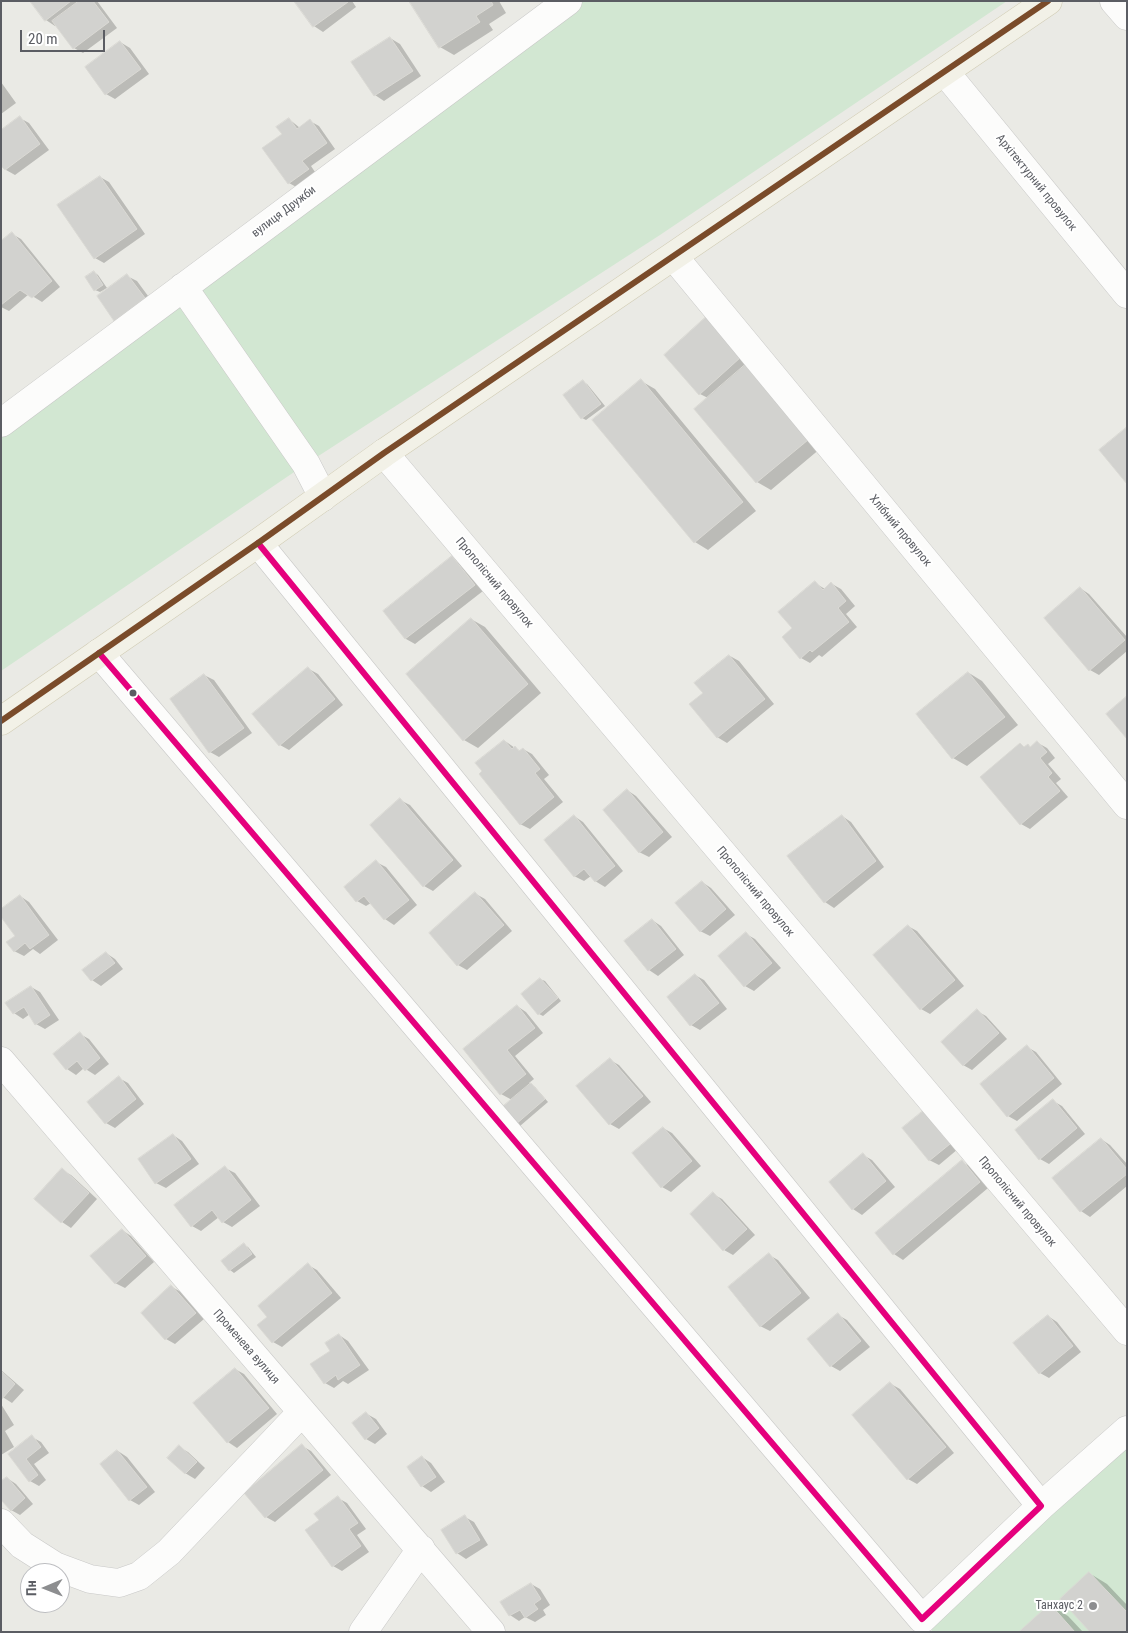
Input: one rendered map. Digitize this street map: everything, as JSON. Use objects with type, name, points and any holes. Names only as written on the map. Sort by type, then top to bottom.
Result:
[{"type":"main road","points":[[1,721],[258,543],[384,453],[1048,1]]},
{"type":"street","name":"вулиця Дружби","points":[[1,423],[568,1]]},
{"type":"street","points":[[1114,1],[1127,16]]},
{"type":"street","name":"Архітектурний провулок","points":[[945,72],[1127,294]]},
{"type":"street","name":"Хлібний провулок","points":[[674,257],[1127,806]]},
{"type":"street","points":[[183,287],[306,464],[323,497]]},
{"type":"street","name":"Прополісний провулок","points":[[384,453],[1127,1332]]},
{"type":"street","points":[[258,543],[1041,1506]]},
{"type":"street","points":[[99,653],[922,1618],[1041,1506],[1127,1430]]},
{"type":"street","name":"Променева вулиця","points":[[2,1065],[491,1632]]},
{"type":"street","points":[[1,1523],[22,1545],[55,1566],[90,1579],[119,1583],[139,1576],[170,1552],[302,1412]]},
{"type":"street","points":[[362,1632],[421,1549]]},
{"type":"green space","points":[[568,1],[1007,1],[660,235],[306,464],[1,671],[1,423]]},
{"type":"green space","points":[[1127,1431],[1127,1632],[933,1632],[922,1619]]},
{"type":"building","points":[[30,1],[71,1],[45,21]]},
{"type":"building","points":[[79,1],[93,1],[109,22],[73,49],[52,21]]},
{"type":"building","points":[[294,1],[348,1],[348,2],[313,27]]},
{"type":"building","points":[[409,1],[491,1],[493,5],[476,16],[480,22],[439,48]]},
{"type":"building","points":[[390,37],[413,71],[374,96],[351,62]]},
{"type":"building","points":[[120,41],[141,69],[105,95],[85,67]]},
{"type":"building","points":[[20,116],[40,144],[5,170],[1,166],[1,130]]},
{"type":"building","points":[[289,118],[297,129],[310,119],[327,143],[302,161],[309,169],[288,184],[262,148],[282,134],[276,127]]},
{"type":"building","points":[[100,176],[137,229],[94,259],[57,205]]},
{"type":"building","points":[[12,232],[52,281],[32,298],[20,290],[1,305],[1,241]]},
{"type":"building","points":[[94,271],[103,285],[94,291],[85,277]]},
{"type":"building","points":[[127,274],[145,298],[114,321],[97,296]]},
{"type":"building","points":[[706,317],[741,357],[699,395],[664,355]]},
{"type":"building","points":[[745,365],[808,440],[756,483],[694,409]]},
{"type":"building","points":[[641,379],[743,502],[694,543],[592,420]]},
{"type":"building","points":[[583,380],[601,404],[581,419],[563,395]]},
{"type":"building","points":[[1127,427],[1127,484],[1099,450]]},
{"type":"building","points":[[452,556],[475,585],[405,639],[383,611]]},
{"type":"building","points":[[815,581],[823,590],[831,582],[846,601],[838,608],[849,622],[812,652],[810,650],[800,659],[782,637],[792,628],[778,612]]},
{"type":"building","points":[[1080,587],[1125,640],[1089,671],[1044,618]]},
{"type":"building","points":[[471,618],[528,684],[463,741],[406,674]]},
{"type":"building","points":[[729,655],[765,699],[717,738],[689,704],[703,693],[694,683]]},
{"type":"building","points":[[308,667],[335,699],[279,746],[252,714]]},
{"type":"building","points":[[968,672],[1005,717],[952,759],[916,714]]},
{"type":"building","points":[[204,674],[244,728],[209,753],[170,699]]},
{"type":"building","points":[[1127,696],[1127,739],[1106,714]]},
{"type":"building","points":[[504,740],[512,749],[515,746],[519,751],[523,748],[540,769],[535,773],[554,797],[520,825],[479,774],[482,771],[475,763]]},
{"type":"building","points":[[1037,741],[1047,752],[1040,758],[1052,773],[1048,777],[1060,791],[1020,825],[980,777],[1020,743],[1024,747],[1028,744],[1030,747]]},
{"type":"building","points":[[627,789],[663,832],[639,853],[603,810]]},
{"type":"building","points":[[400,798],[453,860],[423,887],[370,825]]},
{"type":"building","points":[[574,815],[615,866],[595,882],[584,869],[574,877],[544,840]]},
{"type":"building","points":[[842,815],[876,861],[824,903],[787,856]]},
{"type":"building","points":[[376,860],[409,900],[384,920],[364,896],[356,902],[344,887]]},
{"type":"building","points":[[702,881],[726,909],[700,932],[675,903]]},
{"type":"building","points":[[475,892],[504,925],[457,966],[429,933]]},
{"type":"building","points":[[20,895],[49,935],[30,949],[25,943],[14,952],[6,942],[15,936],[1,917],[1,909]]},
{"type":"building","points":[[652,919],[676,949],[648,971],[624,941]]},
{"type":"building","points":[[908,925],[955,980],[920,1010],[873,955]]},
{"type":"building","points":[[746,932],[772,963],[744,987],[718,956]]},
{"type":"building","points":[[106,952],[115,963],[91,981],[82,970]]},
{"type":"building","points":[[695,974],[719,1003],[690,1026],[667,997]]},
{"type":"building","points":[[540,978],[558,998],[538,1015],[521,994]]},
{"type":"building","points":[[31,986],[50,1015],[35,1025],[24,1007],[13,1014],[5,1003]]},
{"type":"building","points":[[517,1005],[535,1028],[507,1050],[526,1074],[500,1095],[463,1049]]},
{"type":"building","points":[[977,1009],[999,1033],[963,1066],[941,1042]]},
{"type":"building","points":[[80,1032],[100,1058],[85,1071],[77,1061],[66,1070],[53,1054]]},
{"type":"building","points":[[1027,1045],[1054,1078],[1007,1117],[980,1084]]},
{"type":"building","points":[[610,1058],[643,1096],[609,1125],[576,1086]]},
{"type":"building","points":[[119,1076],[136,1099],[105,1124],[87,1102]]},
{"type":"building","points":[[531,1083],[545,1099],[515,1125],[501,1108]]},
{"type":"building","points":[[1053,1099],[1077,1128],[1039,1160],[1015,1130]]},
{"type":"building","points":[[923,1111],[950,1144],[929,1161],[902,1128]]},
{"type":"building","points":[[663,1127],[692,1161],[661,1188],[632,1153]]},
{"type":"building","points":[[173,1134],[191,1159],[155,1184],[138,1159]]},
{"type":"building","points":[[1101,1138],[1127,1169],[1127,1174],[1080,1212],[1052,1178]]},
{"type":"building","points":[[863,1153],[886,1181],[852,1210],[829,1182]]},
{"type":"building","points":[[962,1160],[980,1182],[893,1255],[875,1233]]},
{"type":"building","points":[[225,1166],[251,1200],[222,1223],[212,1210],[191,1227],[174,1205]]},
{"type":"building","points":[[62,1168],[89,1193],[61,1223],[34,1199]]},
{"type":"building","points":[[713,1192],[747,1229],[723,1251],[690,1214]]},
{"type":"building","points":[[122,1229],[146,1256],[115,1284],[90,1256]]},
{"type":"building","points":[[244,1243],[252,1254],[229,1271],[221,1261]]},
{"type":"building","points":[[769,1253],[801,1293],[760,1327],[728,1287]]},
{"type":"building","points":[[308,1263],[332,1293],[272,1343],[257,1325],[267,1317],[258,1306]]},
{"type":"building","points":[[171,1285],[196,1313],[165,1340],[141,1313]]},
{"type":"building","points":[[838,1313],[861,1341],[830,1367],[807,1339]]},
{"type":"building","points":[[1048,1315],[1073,1346],[1039,1374],[1013,1343]]},
{"type":"building","points":[[339,1334],[360,1365],[338,1380],[336,1375],[324,1384],[310,1364],[330,1351],[325,1343]]},
{"type":"building","points":[[235,1368],[269,1408],[227,1443],[193,1403]]},
{"type":"building","points":[[1,1371],[15,1384],[2,1399],[1,1398]]},
{"type":"building","points":[[890,1382],[946,1447],[907,1480],[852,1415]]},
{"type":"building","points":[[366,1412],[379,1428],[365,1440],[352,1423]]},
{"type":"building","points":[[32,1435],[41,1447],[26,1459],[38,1475],[29,1482],[8,1454]]},
{"type":"building","points":[[302,1444],[323,1470],[265,1518],[244,1493]]},
{"type":"building","points":[[179,1445],[197,1462],[185,1474],[167,1458]]},
{"type":"building","points":[[117,1450],[147,1487],[129,1501],[100,1464]]},
{"type":"building","points":[[422,1456],[436,1477],[421,1487],[407,1467]]},
{"type":"building","points":[[7,1477],[25,1498],[11,1511],[1,1500],[1,1481]]},
{"type":"building","points":[[338,1496],[358,1523],[349,1529],[361,1546],[332,1567],[305,1530],[319,1520],[314,1514]]},
{"type":"building","points":[[465,1515],[480,1540],[456,1554],[441,1530]]},
{"type":"building","name":"Танхаус 2","points":[[1089,1572],[1127,1612],[1127,1632],[1090,1632],[1060,1599]]},
{"type":"building","points":[[531,1583],[541,1599],[534,1604],[538,1609],[525,1618],[520,1610],[509,1616],[500,1602]]},
{"type":"building","points":[[1050,1604],[1075,1632],[1019,1632]]},
{"type":"transit line","points":[[1,721],[258,543],[384,453],[1048,1]]},
{"type":"transit line","points":[[99,653],[922,1619],[1041,1506],[258,543]]},
{"type":"place","name":"Танхаус 2","points":[[1093,1606]]}]
